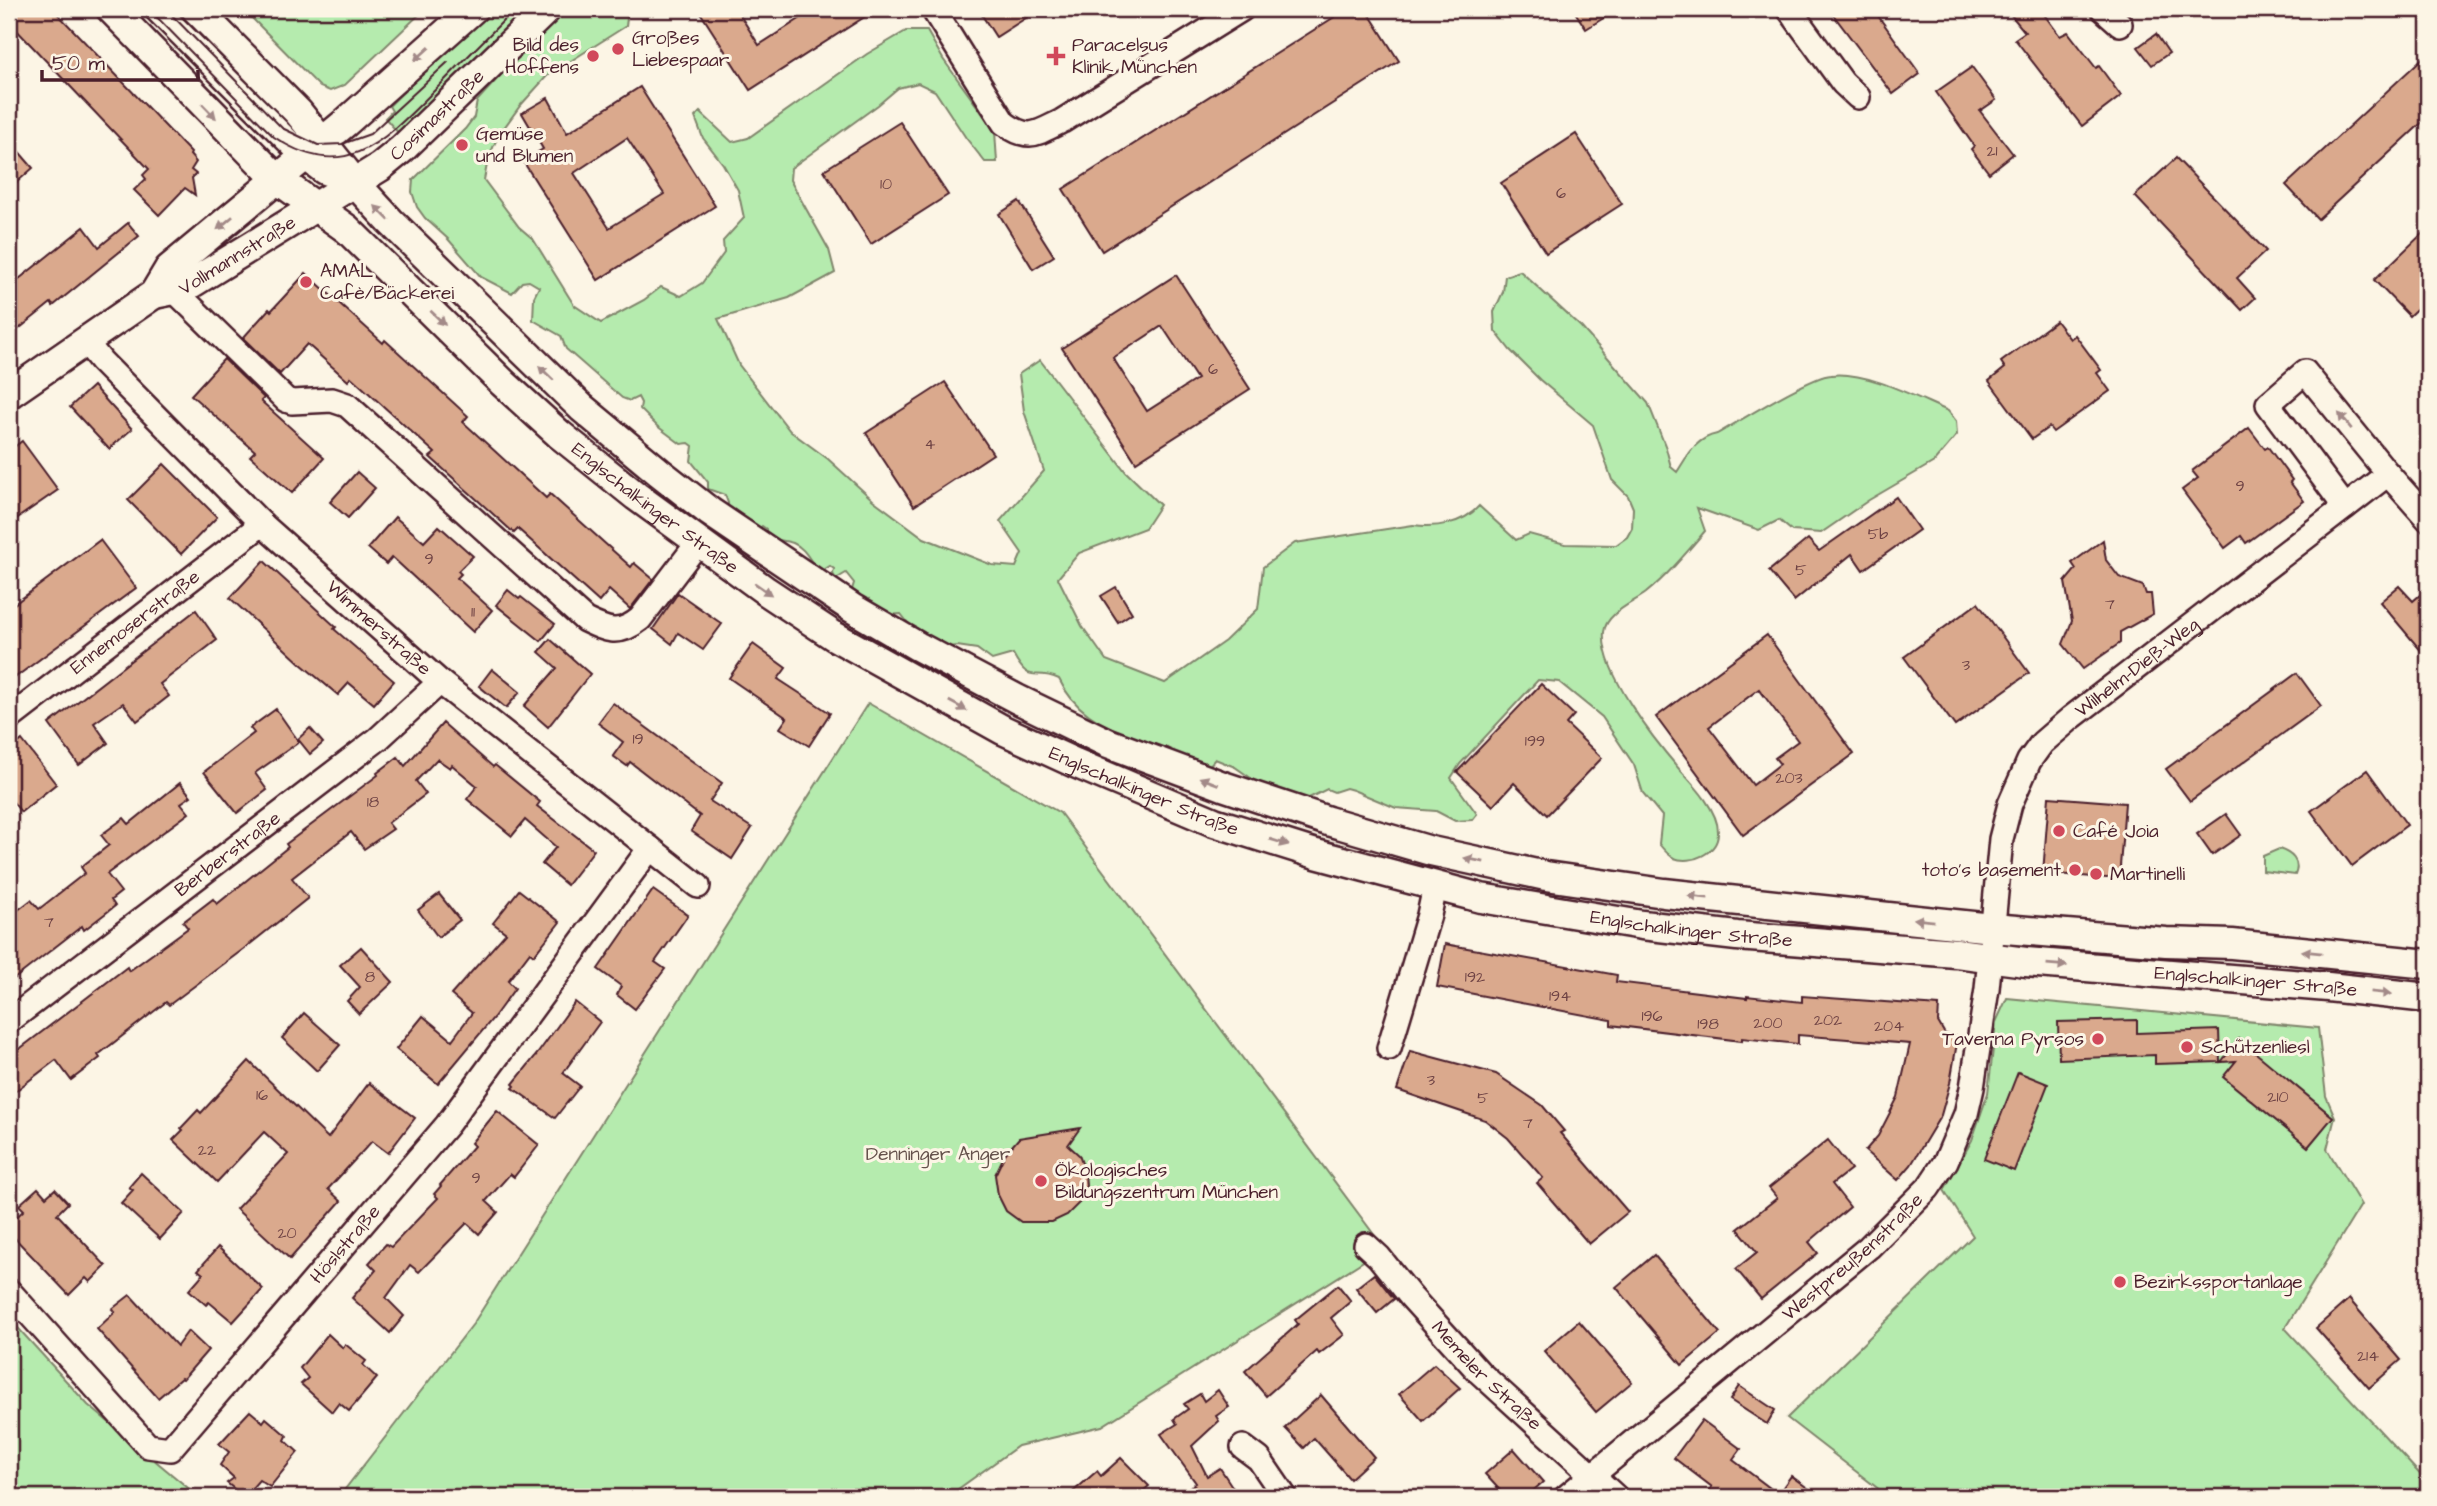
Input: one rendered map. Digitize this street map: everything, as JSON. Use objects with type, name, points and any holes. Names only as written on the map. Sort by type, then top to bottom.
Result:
[{"type":"main road","name":"Englschalkinger Straße","points":[[111,9],[277,179],[347,229],[559,434],[698,543],[834,636],[1003,730],[1214,822],[1435,887],[1481,898],[1642,925],[1737,936],[1990,956],[2026,962],[2428,998]]},
{"type":"main road","name":"Englschalkinger Straße","points":[[196,9],[255,67],[313,149],[355,183],[390,221],[582,408],[710,512],[852,608],[917,646],[1108,743],[1328,821],[1432,851],[1546,876],[1664,894],[1992,928],[2166,942],[2232,944],[2428,964]]},
{"type":"main road","points":[[277,179],[473,9]]},
{"type":"main road","name":"Cosimastraße","points":[[315,207],[355,183],[402,149],[547,9]]},
{"type":"main road","name":"Vollmannstraße","points":[[164,292],[169,269],[277,179]]},
{"type":"main road","name":"Vollmannstraße","points":[[9,394],[85,341],[164,292],[184,288],[315,207]]},
{"type":"street","points":[[156,9],[313,149],[317,192],[315,207]]},
{"type":"street","points":[[933,9],[1004,123],[1018,133],[1034,134],[1062,121],[1242,9]]},
{"type":"street","points":[[1789,9],[1843,83],[1858,97]]},
{"type":"street","points":[[2103,9],[2120,24]]},
{"type":"street","points":[[164,292],[286,400],[332,400],[347,405],[585,620],[602,629],[618,631],[630,627],[640,619],[698,543]]},
{"type":"street","name":"Wimmerstraße","points":[[85,341],[101,361],[262,524],[440,682],[698,886]]},
{"type":"street","points":[[2344,507],[2268,404],[2305,372],[2428,519]]},
{"type":"street","name":"Wilhelm-Dieß-Weg","points":[[1992,928],[2001,839],[2010,804],[2029,761],[2042,743],[2388,474]]},
{"type":"street","name":"Ennemoserstraße","points":[[9,719],[262,524]]},
{"type":"street","name":"Berberstraße","points":[[9,1021],[378,739],[440,682]]},
{"type":"street","name":"Höslstraße","points":[[9,1291],[148,1446],[170,1448],[447,1125],[650,848]]},
{"type":"street","points":[[1389,1048],[1435,887]]},
{"type":"street","name":"Westpreußenstraße","points":[[1566,1497],[1869,1247],[1928,1188],[1946,1161],[1966,1114],[1983,1018],[1992,928]]},
{"type":"street","name":"Memeler Straße","points":[[1366,1245],[1479,1372],[1616,1497]]},
{"type":"street","points":[[1243,1447],[1259,1459],[1285,1497]]},
{"type":"green space","points":[[243,9],[425,9],[345,85],[330,91],[320,87]]},
{"type":"green space","points":[[489,9],[523,9],[526,14],[402,137],[385,118],[392,111],[389,106]]},
{"type":"green space","points":[[562,9],[628,9],[626,26],[547,76],[498,136],[488,159],[484,180],[519,227],[533,239],[574,305],[601,323],[644,300],[661,287],[681,296],[702,283],[724,253],[723,241],[744,218],[738,190],[703,138],[695,117],[700,112],[732,142],[748,138],[867,54],[906,31],[927,31],[943,59],[995,131],[997,162],[985,162],[935,91],[918,83],[898,88],[791,168],[790,180],[829,250],[835,273],[789,298],[718,319],[739,365],[790,431],[828,459],[873,500],[924,538],[992,565],[1016,567],[1022,553],[1000,521],[1044,471],[1024,411],[1019,374],[1040,360],[1126,472],[1160,505],[1145,528],[1079,553],[1058,578],[1082,626],[1106,660],[1165,683],[1225,641],[1258,609],[1263,567],[1295,543],[1413,525],[1449,523],[1465,517],[1479,506],[1516,540],[1529,534],[1565,544],[1616,545],[1627,537],[1632,528],[1633,508],[1628,496],[1612,480],[1593,425],[1540,380],[1495,331],[1494,312],[1503,292],[1505,276],[1520,271],[1581,327],[1648,403],[1671,467],[1677,472],[1693,448],[1703,439],[1717,434],[1808,383],[1831,375],[1875,381],[1948,411],[1956,421],[1957,435],[1934,462],[1869,500],[1821,533],[1792,531],[1779,520],[1759,530],[1697,508],[1705,531],[1662,579],[1621,609],[1606,625],[1605,648],[1620,686],[1644,724],[1698,791],[1714,816],[1717,840],[1709,852],[1702,856],[1681,860],[1672,857],[1659,844],[1662,816],[1643,793],[1634,765],[1602,717],[1559,682],[1538,680],[1460,764],[1451,778],[1477,814],[1472,820],[1455,821],[1436,811],[1396,808],[1346,788],[1334,792],[1327,789],[1309,798],[1288,799],[1265,788],[1235,767],[1215,759],[1209,766],[1174,754],[1166,747],[1154,751],[1142,746],[1133,737],[1089,715],[1072,699],[1059,679],[1024,670],[1013,654],[992,660],[977,649],[957,646],[938,648],[916,633],[901,614],[887,615],[869,606],[869,599],[861,600],[851,593],[854,583],[846,573],[836,579],[834,569],[830,566],[820,572],[798,546],[768,537],[762,526],[757,531],[728,508],[725,495],[708,489],[708,482],[691,461],[693,446],[689,443],[681,444],[657,426],[640,409],[638,397],[630,401],[622,398],[566,349],[561,336],[533,320],[534,297],[539,287],[529,281],[522,282],[512,293],[481,277],[448,239],[425,218],[417,207],[412,192],[413,180],[465,129],[474,117],[477,101]]},
{"type":"green space","name":"Denninger Anger","points":[[868,703],[1060,813],[1384,1248],[1102,1426],[1018,1446],[947,1497],[339,1497],[473,1324]]},
{"type":"green space","points":[[2279,849],[2294,858],[2297,866],[2295,875],[2263,871],[2263,856]]},
{"type":"green space","name":"Bezirkssportanlage","points":[[2007,998],[2318,1028],[2326,1096],[2335,1117],[2327,1149],[2361,1205],[2285,1328],[2428,1483],[2428,1497],[1889,1497],[1787,1418],[1973,1236],[1944,1190],[1972,1140],[1988,1093],[1996,1022]]},
{"type":"green space","points":[[9,1318],[88,1405],[199,1497],[9,1497]]},
{"type":"building","points":[[9,9],[53,9],[191,153],[196,162],[191,170],[196,174],[192,178],[195,195],[185,188],[159,215],[134,190],[146,179],[143,175],[149,169],[9,22]]},
{"type":"building","points":[[698,9],[736,9],[759,45],[815,9],[877,9],[750,90]]},
{"type":"building","points":[[978,9],[1040,9],[996,37]]},
{"type":"building","points":[[1347,9],[1366,9],[1399,61],[1102,251],[1063,189]]},
{"type":"building","points":[[1573,9],[1618,9],[1586,29]]},
{"type":"building","points":[[1829,9],[1873,9],[1920,74],[1893,94]]},
{"type":"building","points":[[2006,9],[2040,9],[2060,36],[2068,32],[2096,68],[2099,66],[2121,96],[2082,126],[2015,39],[2025,32]]},
{"type":"building","points":[[2156,34],[2169,53],[2152,65],[2138,47]]},
{"type":"building","points":[[2428,53],[2428,117],[2318,219],[2286,185]]},
{"type":"building","points":[[1972,67],[1996,100],[1980,111],[2013,154],[1989,173],[1971,149],[1974,146],[1936,92]]},
{"type":"building","points":[[640,87],[715,206],[598,280],[523,161],[543,149],[522,113],[548,98],[567,133]],"holes":[[[627,138],[664,194],[609,228],[574,173]]]},
{"type":"building","points":[[900,122],[948,195],[871,244],[824,170]]},
{"type":"building","points":[[1576,134],[1622,204],[1546,253],[1501,183]]},
{"type":"building","points":[[9,140],[33,168],[9,189]]},
{"type":"building","points":[[2176,158],[2266,251],[2237,278],[2255,298],[2242,310],[2135,196]]},
{"type":"building","points":[[1019,201],[1054,256],[1033,269],[999,214]]},
{"type":"building","points":[[128,223],[139,236],[53,306],[51,303],[9,337],[9,287],[84,227],[99,247]]},
{"type":"building","points":[[2428,228],[2428,298],[2409,316],[2374,280]]},
{"type":"building","points":[[306,273],[468,416],[463,422],[546,498],[550,494],[631,567],[634,563],[653,579],[630,609],[609,590],[599,602],[518,529],[514,533],[430,457],[435,453],[351,377],[348,381],[307,344],[280,374],[243,338]]},
{"type":"building","points":[[1176,275],[1250,389],[1136,462],[1062,348]],"holes":[[[1162,326],[1197,379],[1147,411],[1113,358]]]},
{"type":"building","points":[[2056,321],[2070,339],[2075,335],[2101,370],[2097,373],[2110,391],[2053,432],[2049,427],[2032,439],[1989,381],[2005,368],[2001,362]]},
{"type":"building","points":[[224,359],[264,398],[261,401],[324,458],[292,493],[250,456],[255,451],[191,395]]},
{"type":"building","points":[[945,382],[993,454],[914,506],[866,433]]},
{"type":"building","points":[[93,386],[132,429],[109,449],[70,407]]},
{"type":"building","points":[[2249,428],[2265,449],[2268,447],[2304,501],[2246,543],[2241,536],[2225,548],[2182,490],[2198,478],[2192,471]]},
{"type":"building","points":[[22,441],[58,490],[9,524],[9,451]]},
{"type":"building","points":[[164,464],[217,517],[181,554],[128,500]]},
{"type":"building","points":[[357,472],[375,488],[348,518],[330,502]]},
{"type":"building","points":[[1896,497],[1919,530],[1863,570],[1852,554],[1794,601],[1769,571],[1808,539],[1819,551]]},
{"type":"building","points":[[395,517],[424,542],[439,526],[473,556],[458,571],[461,574],[457,578],[492,610],[473,632],[392,557],[386,564],[368,548]]},
{"type":"building","points":[[100,540],[136,588],[9,682],[9,608]]},
{"type":"building","points":[[2103,540],[2106,560],[2119,577],[2143,586],[2146,594],[2151,594],[2153,614],[2120,632],[2120,643],[2083,669],[2063,644],[2072,621],[2065,582],[2076,569],[2072,563]]},
{"type":"building","points":[[264,561],[336,627],[334,629],[394,681],[374,704],[349,683],[338,695],[230,598]]},
{"type":"building","points":[[2399,586],[2413,601],[2428,588],[2428,659],[2380,602]]},
{"type":"building","points":[[1116,587],[1132,613],[1118,622],[1101,596]]},
{"type":"building","points":[[508,590],[555,624],[541,641],[496,605]]},
{"type":"building","points":[[678,593],[722,624],[703,650],[678,633],[672,644],[653,629]]},
{"type":"building","points":[[1978,603],[2029,673],[1955,726],[1904,657]]},
{"type":"building","points":[[196,610],[217,640],[160,684],[169,696],[137,721],[123,703],[94,723],[108,743],[79,765],[49,724]]},
{"type":"building","points":[[1767,635],[1854,754],[1743,835],[1656,717]],"holes":[[[1759,689],[1798,741],[1775,758],[1780,764],[1753,785],[1709,727]]]},
{"type":"building","points":[[550,639],[590,674],[548,727],[524,706],[557,668],[539,652]]},
{"type":"building","points":[[753,644],[786,668],[778,679],[830,713],[809,746],[780,728],[787,718],[729,678]]},
{"type":"building","points":[[492,669],[520,692],[506,708],[479,686]]},
{"type":"building","points":[[2297,673],[2321,706],[2190,801],[2166,769]]},
{"type":"building","points":[[1541,684],[1574,715],[1566,724],[1602,758],[1547,815],[1514,783],[1493,806],[1457,772]]},
{"type":"building","points":[[613,703],[722,783],[710,801],[752,828],[732,859],[691,831],[700,816],[630,762],[627,766],[613,756],[623,742],[598,723]]},
{"type":"building","points":[[276,709],[299,742],[255,773],[267,790],[237,813],[204,772],[254,733],[250,728]]},
{"type":"building","points":[[443,723],[493,767],[495,765],[540,802],[537,806],[594,850],[567,885],[542,864],[556,847],[525,820],[512,836],[467,799],[477,786],[452,765],[450,768],[437,759],[416,781],[426,794],[388,823],[393,829],[364,849],[351,832],[292,878],[308,898],[249,945],[169,1005],[166,1002],[98,1055],[100,1058],[71,1080],[56,1060],[9,1096],[9,1057],[127,967],[129,971],[188,928],[183,922],[213,899],[217,904],[288,847],[286,844],[398,757],[405,766]]},
{"type":"building","points":[[310,728],[323,743],[310,754],[298,739]]},
{"type":"building","points":[[22,740],[56,784],[21,812],[9,797],[9,751]]},
{"type":"building","points":[[2367,770],[2407,825],[2352,866],[2311,811]]},
{"type":"building","points":[[180,783],[191,796],[181,803],[189,813],[107,874],[121,892],[111,900],[115,906],[84,930],[82,926],[9,983],[9,917],[31,900],[39,909],[85,873],[81,867],[109,845],[101,835],[124,818],[129,824]]},
{"type":"building","points":[[2049,797],[2125,803],[2119,879],[2043,873]]},
{"type":"building","points":[[2226,814],[2241,835],[2212,855],[2197,834]]},
{"type":"building","points":[[519,890],[560,922],[534,955],[530,952],[508,981],[515,988],[438,1084],[396,1049],[423,1016],[452,1040],[472,1013],[451,995],[506,933],[493,923]]},
{"type":"building","points":[[653,890],[688,915],[655,962],[665,969],[635,1009],[617,995],[621,986],[598,969]]},
{"type":"building","points":[[439,894],[460,920],[438,937],[418,910]]},
{"type":"building","points":[[1445,944],[1617,975],[1616,982],[1747,998],[1802,1002],[1802,996],[1939,1006],[1938,1022],[1945,1034],[1958,1037],[1941,1115],[1911,1165],[1898,1180],[1865,1151],[1878,1136],[1898,1097],[1910,1044],[1798,1035],[1798,1044],[1742,1038],[1742,1041],[1611,1025],[1611,1020],[1437,987]]},
{"type":"building","points":[[361,947],[393,982],[359,1014],[347,1001],[360,987],[340,965]]},
{"type":"building","points":[[575,1002],[600,1022],[563,1073],[580,1086],[555,1118],[513,1088],[513,1084]]},
{"type":"building","points":[[304,1013],[340,1045],[317,1071],[282,1038]]},
{"type":"building","points":[[2137,1020],[2137,1033],[2219,1030],[2220,1062],[2155,1064],[2155,1055],[2059,1059],[2058,1022]]},
{"type":"building","points":[[2239,1039],[2333,1117],[2308,1147],[2223,1077],[2236,1061],[2221,1062]]},
{"type":"building","points":[[1410,1051],[1496,1074],[1542,1105],[1564,1131],[1560,1133],[1628,1212],[1589,1244],[1537,1183],[1543,1178],[1508,1138],[1485,1120],[1397,1090]]},
{"type":"building","points":[[249,1061],[328,1138],[369,1083],[415,1118],[388,1153],[372,1141],[328,1189],[341,1201],[290,1259],[236,1209],[288,1154],[264,1132],[217,1182],[173,1140],[198,1110],[201,1113]]},
{"type":"building","points":[[2018,1072],[2048,1084],[2014,1171],[1984,1159]]},
{"type":"building","points":[[497,1111],[539,1145],[514,1177],[510,1174],[486,1201],[498,1212],[479,1234],[467,1223],[419,1272],[410,1265],[386,1298],[404,1316],[390,1333],[352,1298],[376,1270],[369,1263],[386,1244],[391,1247],[438,1198],[434,1194],[440,1185],[474,1146],[471,1143]]},
{"type":"building","name":"Ökologisches Bildungszentrum München","points":[[1080,1128],[1068,1145],[1079,1155],[1085,1172],[1086,1186],[1079,1203],[1067,1215],[1052,1222],[1021,1222],[1006,1211],[998,1195],[995,1175],[1005,1154],[1019,1138]]},
{"type":"building","points":[[1828,1140],[1851,1169],[1832,1184],[1850,1207],[1809,1242],[1818,1253],[1761,1299],[1736,1269],[1757,1252],[1738,1229],[1777,1198],[1769,1188]]},
{"type":"building","points":[[141,1173],[184,1213],[160,1239],[121,1203],[133,1190],[129,1187]]},
{"type":"building","points":[[38,1188],[46,1197],[55,1189],[68,1203],[57,1214],[106,1266],[90,1282],[86,1278],[69,1295],[9,1232],[9,1224],[24,1210],[19,1205]]},
{"type":"building","points":[[218,1247],[263,1289],[233,1322],[209,1302],[206,1305],[189,1290],[203,1274],[198,1270]]},
{"type":"building","points":[[1654,1255],[1720,1333],[1682,1365],[1616,1287]]},
{"type":"building","points":[[1374,1274],[1394,1299],[1377,1313],[1356,1288]]},
{"type":"building","points":[[1338,1285],[1351,1301],[1331,1318],[1344,1335],[1319,1354],[1317,1351],[1266,1396],[1245,1371],[1298,1324],[1295,1320]]},
{"type":"building","points":[[130,1295],[177,1346],[188,1331],[208,1350],[183,1379],[158,1398],[97,1329],[115,1312],[112,1309]]},
{"type":"building","points":[[2349,1299],[2401,1360],[2369,1388],[2316,1328]]},
{"type":"building","points":[[1579,1321],[1632,1382],[1596,1412],[1544,1351]]},
{"type":"building","points":[[328,1334],[343,1348],[345,1344],[366,1361],[363,1365],[377,1378],[349,1411],[339,1403],[332,1412],[301,1384],[308,1378],[300,1368]]},
{"type":"building","points":[[1434,1364],[1460,1388],[1423,1421],[1399,1394]]},
{"type":"building","points":[[1739,1386],[1775,1410],[1767,1424],[1730,1400]]},
{"type":"building","points":[[1218,1390],[1229,1407],[1216,1416],[1219,1421],[1192,1446],[1207,1476],[1220,1468],[1239,1497],[1174,1497],[1196,1483],[1161,1434],[1177,1424],[1174,1419],[1188,1409],[1184,1404],[1200,1394],[1204,1401]]},
{"type":"building","points":[[1321,1395],[1374,1457],[1350,1479],[1314,1438],[1304,1448],[1285,1428]]},
{"type":"building","points":[[250,1411],[263,1422],[266,1418],[287,1436],[285,1440],[298,1452],[270,1487],[259,1480],[244,1497],[227,1483],[234,1478],[220,1465],[229,1452],[219,1444]]},
{"type":"building","points":[[1702,1420],[1741,1449],[1733,1460],[1778,1494],[1791,1476],[1820,1497],[1704,1497],[1712,1487],[1674,1458]]},
{"type":"building","points":[[1514,1449],[1543,1482],[1526,1497],[1506,1497],[1485,1474]]},
{"type":"building","points":[[1121,1458],[1149,1486],[1136,1497],[1067,1497],[1097,1471],[1101,1476]]},
{"type":"tram line","points":[[149,9],[274,137],[300,151],[324,157],[345,156],[365,149],[384,137],[420,105],[515,9]]},
{"type":"tram line","points":[[166,9],[282,128],[318,145],[342,144],[370,134],[448,62]]},
{"type":"place","name":"Großes Liebespaar","points":[[618,49]]},
{"type":"place","name":"Bild des Hoffens","points":[[593,56]]},
{"type":"place","name":"Paracelsus Klinik München","points":[[1056,56]]},
{"type":"place","name":"Gemüse und Blumen","points":[[462,145]]},
{"type":"place","name":"AMAL Cafè/Bäckerei","points":[[306,282]]},
{"type":"place","name":"Café Joia","points":[[2059,831]]},
{"type":"place","name":"toto's basement","points":[[2075,870]]},
{"type":"place","name":"Martinelli","points":[[2096,874]]},
{"type":"place","name":"Taverna Pyrsos","points":[[2098,1039]]},
{"type":"place","name":"Schützenliesl","points":[[2187,1047]]},
{"type":"place","name":"Ökologisches Bildungszentrum München","points":[[1041,1181]]},
{"type":"place","name":"Bezirkssportanlage","points":[[2120,1282]]}]
